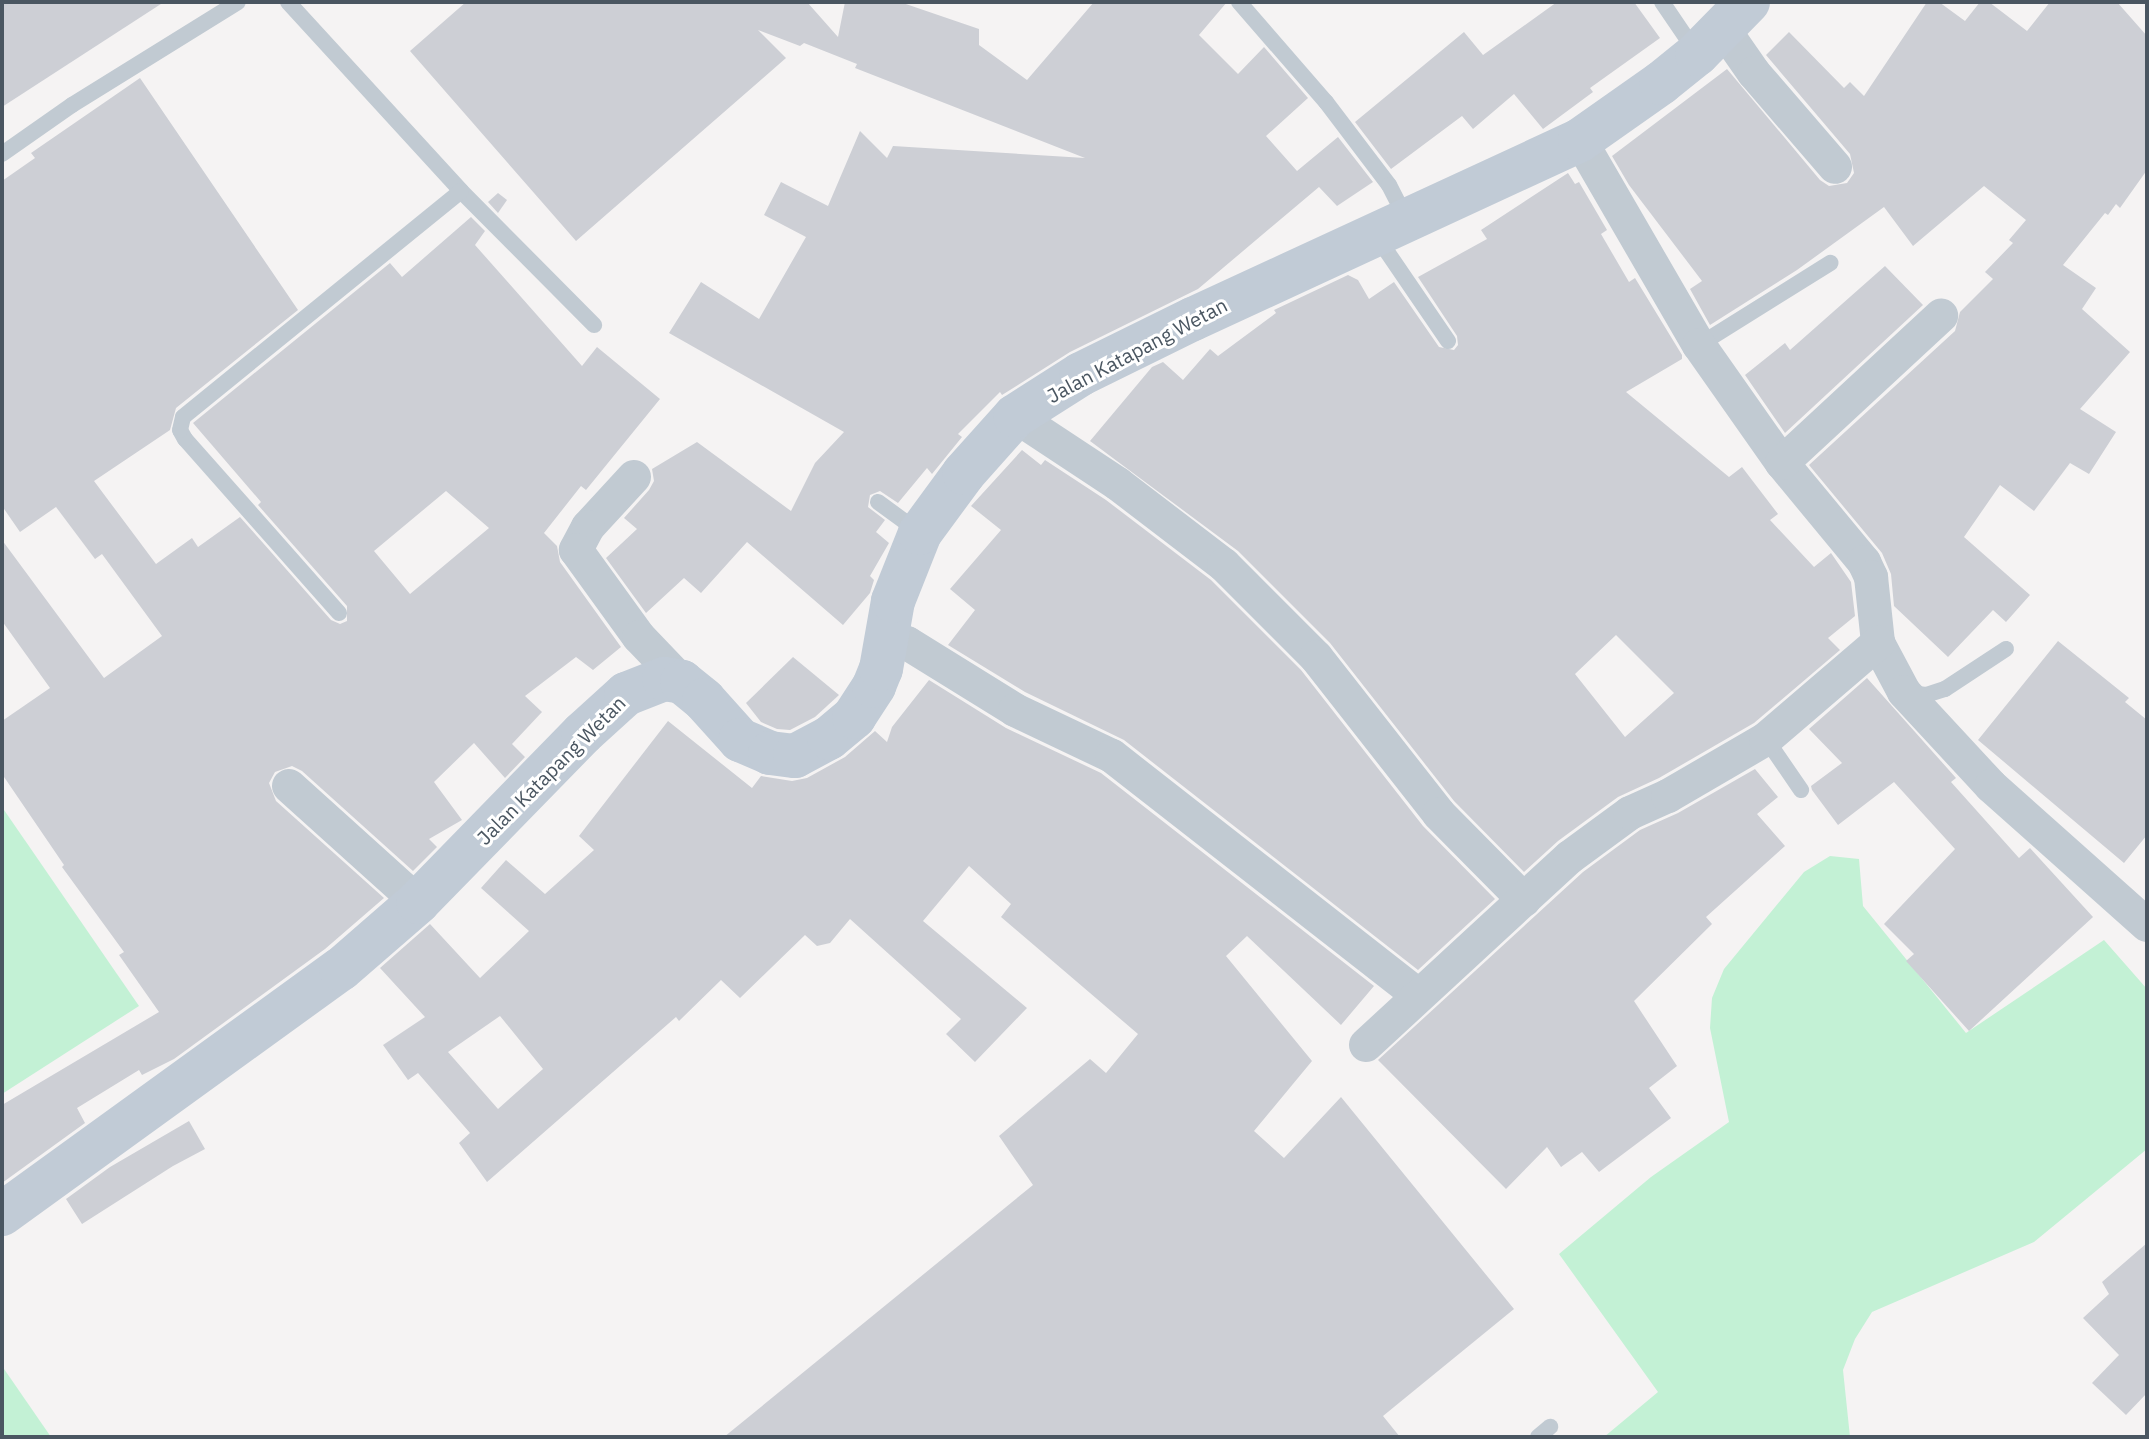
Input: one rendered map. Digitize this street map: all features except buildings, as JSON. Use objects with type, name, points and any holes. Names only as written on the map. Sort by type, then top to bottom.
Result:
[{"type":"street","name":"Jalan Katapang Wetan","points":[[2,1214],[341,969],[418,902],[608,710],[644,685],[664,679],[682,682],[704,700],[740,740],[770,753],[795,756],[829,738],[854,717],[881,669],[893,601],[920,533],[964,473],[1015,416],[1081,374],[1390,225],[1580,140],[1722,28]]},
{"type":"street","points":[[1722,28],[1746,63],[1835,167]]},
{"type":"street","points":[[1580,140],[1699,345],[1782,463],[1864,562],[1871,577],[1878,643],[1904,692],[1991,786],[2147,925]]},
{"type":"street","points":[[1782,463],[1941,316]]},
{"type":"street","points":[[1015,416],[1118,484],[1224,565],[1316,657],[1439,814],[1524,900]]},
{"type":"street","points":[[634,477],[588,527],[576,550],[639,637],[682,682]]},
{"type":"street","points":[[887,637],[907,643],[1015,710],[1112,756],[1418,995]]},
{"type":"street","points":[[1366,1045],[1570,857],[1630,813],[1668,796],[1766,739],[1878,643]]},
{"type":"street","points":[[289,786],[418,902]]},
{"type":"lane","points":[[2,154],[72,105],[238,2]]},
{"type":"lane","points":[[288,2],[461,191],[594,325]]},
{"type":"lane","points":[[1239,2],[1326,102],[1389,185],[1390,225],[1448,341]]},
{"type":"lane","points":[[1662,2],[1722,28]]},
{"type":"lane","points":[[339,613],[185,439],[180,430],[183,417],[461,191]]},
{"type":"lane","points":[[1699,345],[1830,263]]},
{"type":"lane","points":[[878,502],[920,533]]},
{"type":"lane","points":[[1904,692],[1926,695],[1945,689],[2006,649]]},
{"type":"lane","points":[[1766,739],[1801,790]]},
{"type":"green space","points":[[2,807],[139,1006],[2,1094]]},
{"type":"green space","points":[[1830,856],[1859,859],[1863,906],[1966,1033],[2104,940],[2147,989],[2147,1149],[2034,1242],[1872,1312],[1855,1339],[1843,1370],[1850,1437],[1604,1437],[1658,1392],[1559,1254],[1651,1177],[1729,1122],[1710,1028],[1712,998],[1724,969],[1804,872]]},
{"type":"green space","points":[[2,1366],[51,1437],[2,1437]]}]
